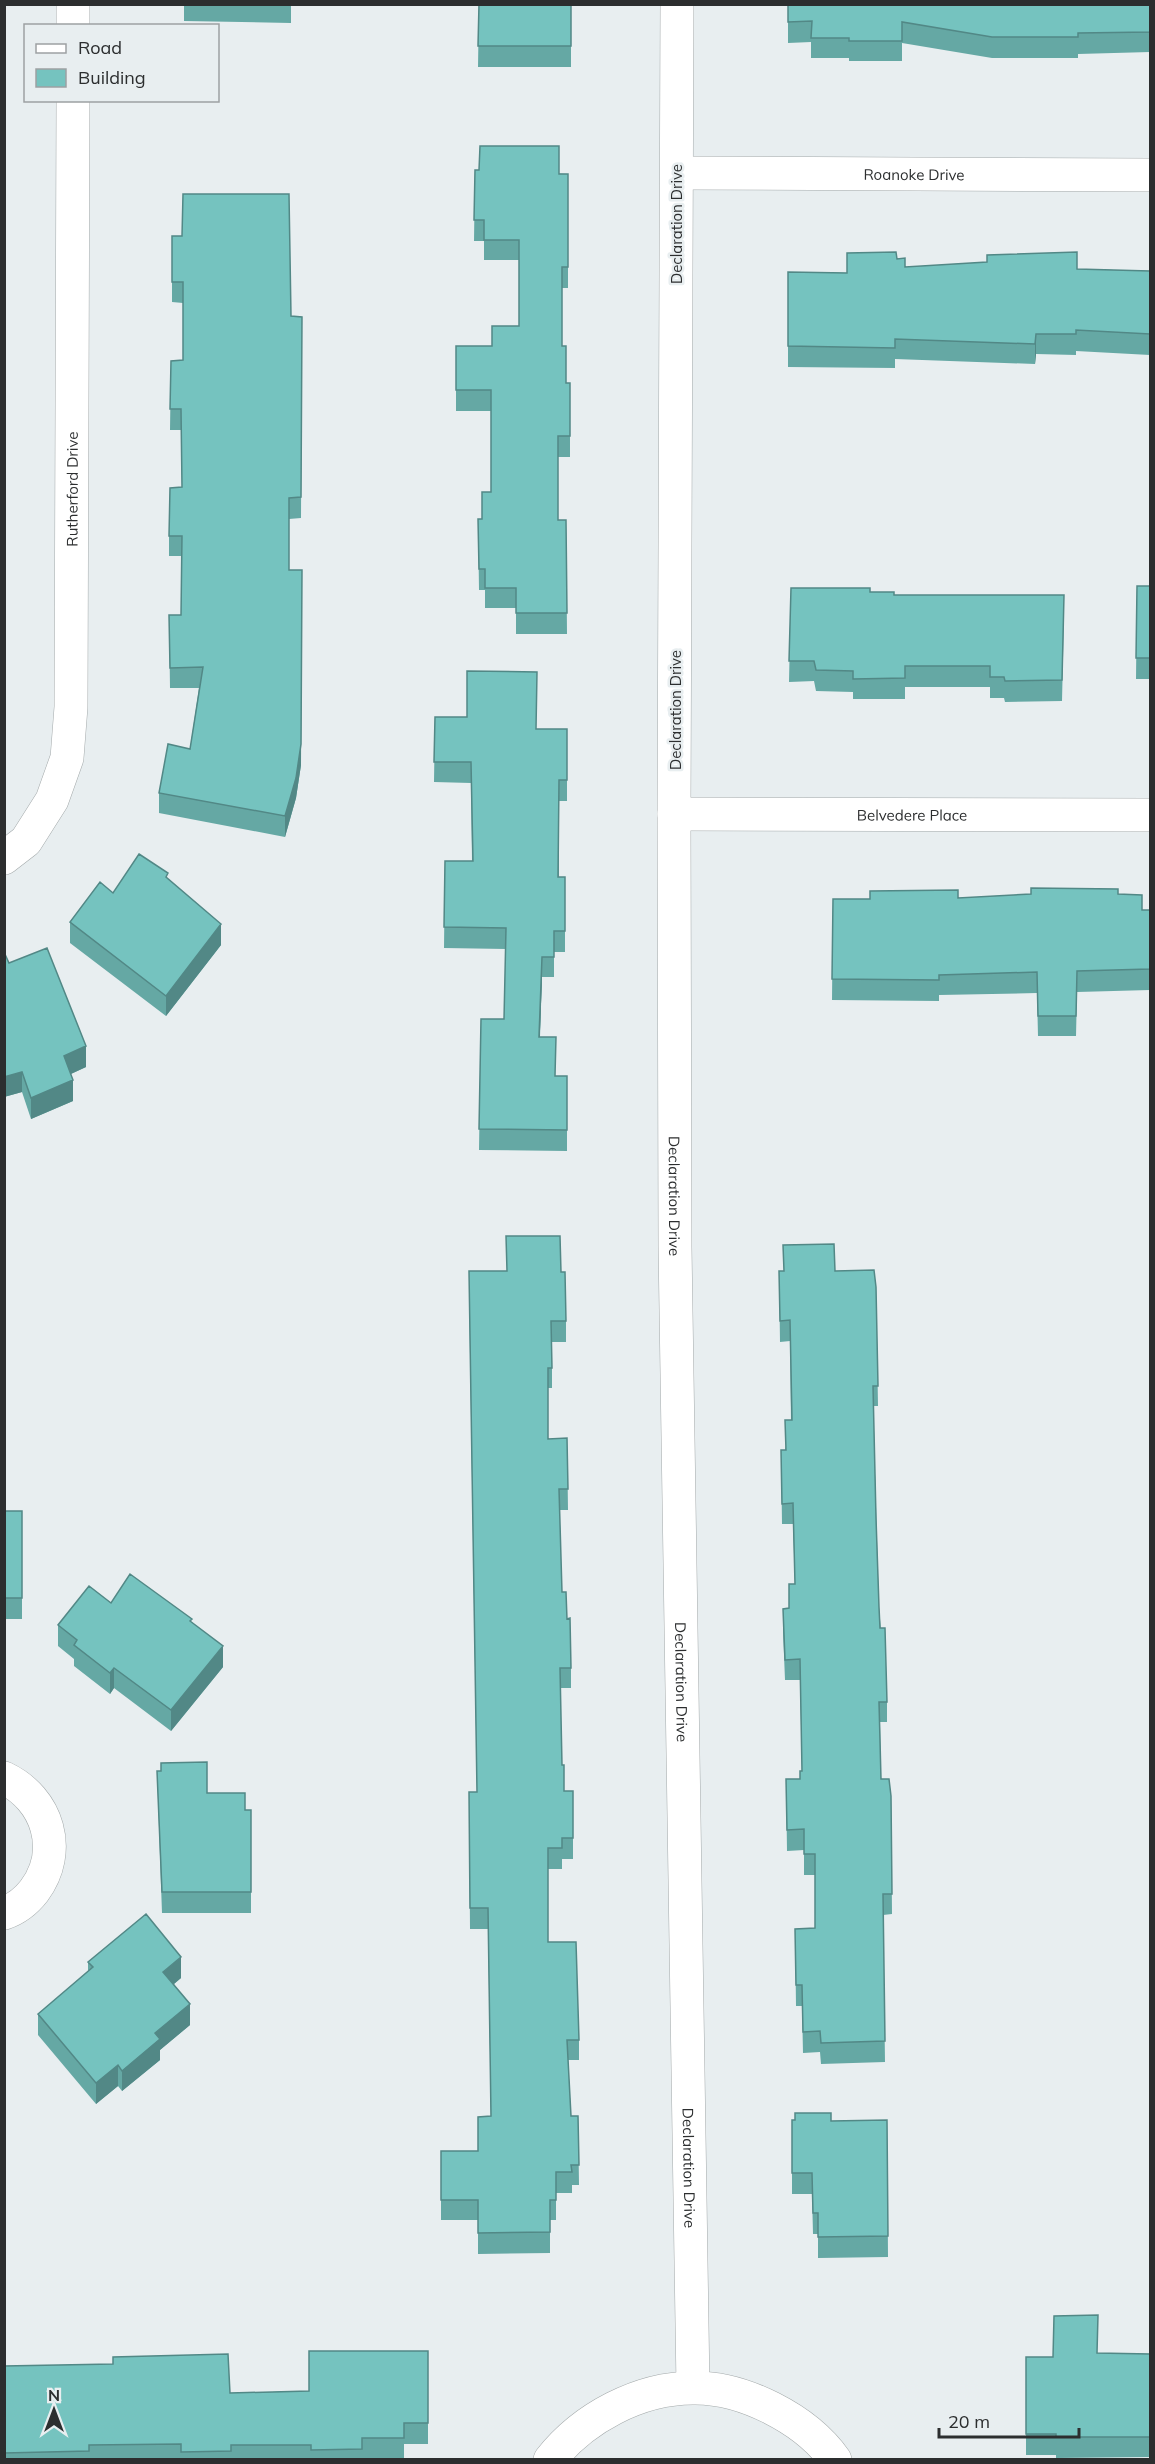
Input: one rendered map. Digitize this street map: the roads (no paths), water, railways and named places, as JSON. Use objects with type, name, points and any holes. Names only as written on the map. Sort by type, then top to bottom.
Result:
[{"type":"street","points":[[73,4],[73,24]]},
{"type":"street","name":"Declaration Drive","points":[[677,4],[675,1247],[693,2387]]},
{"type":"street","name":"Rutherford Drive","points":[[4,858],[26,841],[52,800],[67,758],[71,707],[72,102]]},
{"type":"street","name":"Roanoke Drive","points":[[676,173],[1150,175]]},
{"type":"street","name":"Belvedere Place","points":[[674,813],[1150,816]]},
{"type":"street","points":[[4,1778],[27,1792],[41,1810],[50,1833],[50,1857],[43,1879],[28,1899],[4,1913]]},
{"type":"street","points":[[550,2460],[561,2446],[586,2425],[628,2402],[693,2387],[752,2399],[782,2412],[808,2430],[835,2460]]}]
